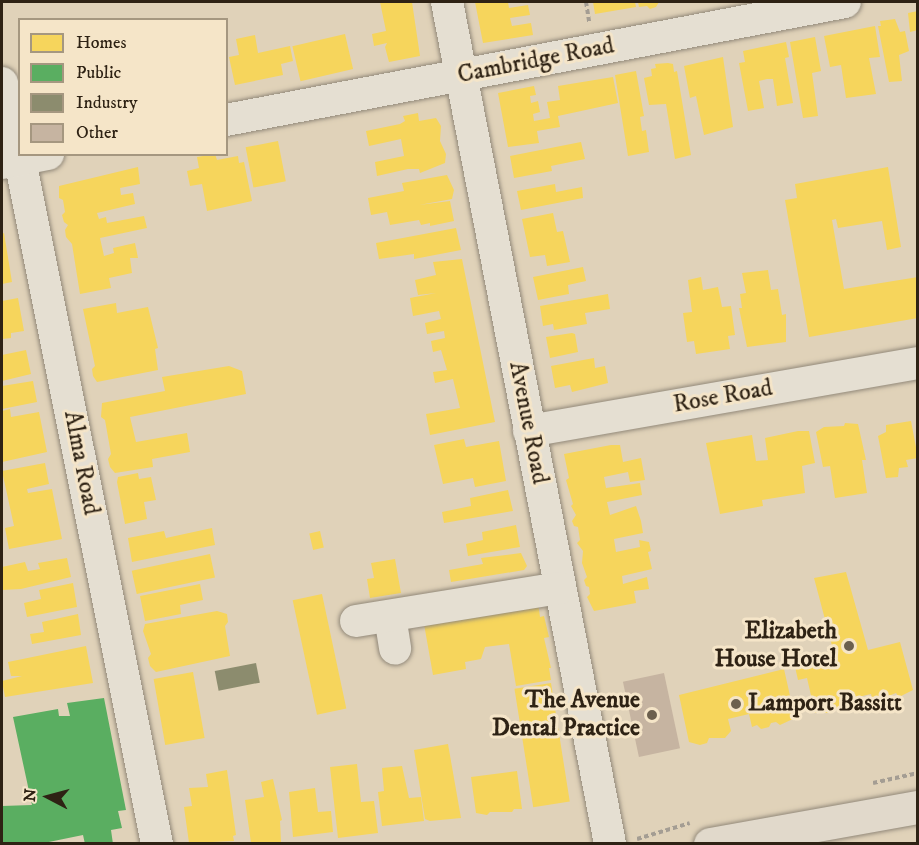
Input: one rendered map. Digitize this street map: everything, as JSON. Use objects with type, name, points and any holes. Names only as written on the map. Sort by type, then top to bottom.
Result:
[{"type":"main road","points":[[710,843],[918,807]]},
{"type":"street","name":"Avenue Road","points":[[447,2],[559,588],[620,842]]},
{"type":"street","name":"Cambridge Road","points":[[228,120],[845,2]]},
{"type":"street","name":"Alma Road","points":[[2,83],[18,141]]},
{"type":"street","name":"Alma Road","points":[[23,159],[157,843]]},
{"type":"street","name":"Rose Road","points":[[530,431],[918,363]]},
{"type":"street","points":[[356,621],[559,588]]},
{"type":"street","points":[[390,616],[395,649]]},
{"type":"path","points":[[620,842],[671,827]]},
{"type":"building: Homes","points":[[380,2],[412,2],[420,56],[389,62],[385,47],[387,43],[374,46],[372,34],[386,31]]},
{"type":"building: Homes","points":[[475,2],[508,2],[509,8],[528,5],[530,15],[510,18],[512,26],[531,23],[533,35],[483,43]]},
{"type":"building: Homes","points":[[593,2],[635,2],[636,7],[595,14]]},
{"type":"building: Homes","points":[[638,2],[659,2],[656,7],[650,9],[647,6],[639,7]]},
{"type":"building: Homes","points":[[918,11],[918,30],[910,32],[908,13]]},
{"type":"building: Homes","points":[[895,19],[900,32],[905,31],[909,51],[899,55],[902,81],[889,82],[878,26],[881,26],[880,21]]},
{"type":"building: Homes","points":[[875,26],[880,57],[869,58],[876,94],[846,98],[841,65],[830,67],[824,36]]},
{"type":"building: Homes","points":[[345,34],[353,69],[300,81],[292,46]]},
{"type":"building: Homes","points":[[255,35],[258,53],[290,46],[293,61],[281,64],[283,75],[235,85],[229,57],[239,55],[236,39]]},
{"type":"building: Homes","points":[[815,37],[821,71],[812,73],[818,116],[803,118],[790,42]]},
{"type":"building: Homes","points":[[786,42],[789,57],[785,58],[793,103],[777,106],[773,79],[767,79],[759,81],[764,108],[748,111],[739,63],[745,62],[743,51]]},
{"type":"building: Homes","points":[[723,57],[733,127],[704,135],[696,96],[690,98],[684,66]]},
{"type":"building: Homes","points":[[655,64],[673,64],[674,72],[677,71],[691,155],[675,159],[666,104],[649,105],[644,78],[652,76],[651,69],[656,68]]},
{"type":"building: Homes","points":[[636,71],[644,116],[640,117],[642,131],[646,130],[649,152],[628,156],[615,75]]},
{"type":"building: Homes","points":[[613,77],[618,103],[558,116],[560,127],[537,131],[539,143],[508,147],[498,93],[534,86],[536,95],[530,96],[531,103],[538,101],[540,112],[533,114],[534,121],[550,118],[547,102],[560,100],[558,86]]},
{"type":"building: Homes","points":[[418,113],[419,121],[436,118],[441,126],[440,141],[446,154],[445,163],[420,173],[419,169],[408,169],[377,176],[375,162],[404,156],[401,139],[369,146],[366,131],[400,124],[405,121],[403,116]]},
{"type":"building: Homes","points":[[278,141],[286,181],[253,188],[246,147]]},
{"type":"building: Homes","points":[[581,142],[585,159],[551,166],[552,171],[514,178],[510,156]]},
{"type":"building: Homes","points":[[216,156],[217,160],[238,156],[239,163],[244,162],[252,201],[207,211],[202,184],[190,186],[187,171],[199,168],[197,157]]},
{"type":"building: Homes","points":[[138,167],[140,184],[120,188],[121,195],[133,193],[135,204],[97,213],[99,219],[106,217],[107,223],[144,216],[147,228],[100,238],[104,256],[114,253],[113,248],[135,243],[138,258],[130,258],[132,273],[109,278],[111,288],[80,294],[72,244],[66,237],[65,230],[68,225],[64,222],[62,215],[65,212],[63,200],[59,198],[59,186]]},
{"type":"building: Homes","points":[[888,167],[901,247],[887,250],[882,221],[838,228],[836,219],[832,220],[844,289],[918,277],[918,318],[809,337],[785,200],[797,198],[795,184]]},
{"type":"building: Homes","points":[[447,175],[454,190],[452,199],[419,205],[450,201],[454,221],[430,226],[430,223],[421,225],[419,220],[390,225],[387,212],[371,215],[368,198],[404,191],[402,183]]},
{"type":"building: Homes","points":[[555,184],[556,192],[582,187],[583,198],[521,210],[517,191]]},
{"type":"building: Homes","points":[[553,213],[557,232],[563,231],[570,262],[547,266],[545,255],[530,257],[522,219]]},
{"type":"building: Homes","points":[[456,228],[461,250],[414,259],[414,254],[379,259],[376,243]]},
{"type":"building: Homes","points":[[4,233],[12,282],[2,284],[2,234]]},
{"type":"building: Homes","points":[[462,259],[495,422],[430,435],[426,414],[460,408],[453,379],[435,383],[433,372],[447,370],[441,350],[433,352],[431,341],[445,338],[444,331],[427,334],[425,323],[441,319],[439,311],[413,316],[410,298],[436,293],[418,295],[415,280],[436,275],[433,262]]},
{"type":"building: Homes","points":[[583,267],[586,281],[568,285],[569,294],[538,300],[533,277]]},
{"type":"building: Homes","points":[[768,270],[771,290],[778,289],[782,315],[786,314],[786,342],[747,347],[739,308],[742,308],[740,294],[746,293],[742,273]]},
{"type":"building: Homes","points":[[701,277],[703,290],[718,287],[722,307],[731,306],[735,335],[728,336],[730,349],[696,354],[694,341],[687,342],[683,313],[692,312],[688,280]]},
{"type":"building: Homes","points":[[608,294],[610,309],[585,313],[587,324],[554,330],[553,324],[543,326],[540,306]]},
{"type":"building: Homes","points":[[18,298],[24,331],[11,333],[11,338],[2,339],[2,301]]},
{"type":"building: Homes","points":[[116,303],[117,313],[148,307],[158,348],[155,349],[158,370],[97,382],[93,376],[92,369],[95,366],[83,309]]},
{"type":"building: Homes","points":[[575,334],[578,352],[550,358],[546,337]]},
{"type":"building: Homes","points":[[26,350],[31,374],[2,381],[2,355]]},
{"type":"building: Homes","points":[[594,358],[595,368],[605,366],[608,383],[572,392],[570,385],[555,388],[551,366]]},
{"type":"building: Homes","points":[[229,366],[242,371],[246,394],[130,417],[136,442],[187,433],[190,452],[152,459],[153,467],[115,473],[108,459],[111,454],[105,420],[101,417],[102,403],[165,391],[162,377]]},
{"type":"building: Homes","points":[[33,381],[37,402],[2,409],[2,386]]},
{"type":"building: Homes","points":[[10,409],[11,417],[39,412],[47,452],[2,462],[2,411]]},
{"type":"building: Homes","points":[[911,421],[918,458],[906,460],[908,467],[899,468],[898,477],[886,478],[878,436],[886,432],[886,425]]},
{"type":"building: Homes","points":[[845,423],[858,424],[866,460],[862,460],[867,493],[835,498],[830,466],[823,467],[816,432],[824,427],[844,426]]},
{"type":"building: Homes","points":[[809,431],[815,463],[802,466],[805,493],[762,500],[763,506],[720,514],[706,443],[752,435],[756,461],[768,460],[765,438]]},
{"type":"building: Homes","points":[[464,439],[466,447],[499,441],[506,481],[475,487],[473,478],[443,484],[434,445]]},
{"type":"building: Homes","points":[[620,445],[623,462],[641,458],[645,480],[630,482],[628,472],[604,477],[606,488],[640,483],[642,495],[607,502],[610,515],[636,506],[641,521],[643,533],[614,539],[616,552],[640,547],[639,540],[649,542],[651,551],[648,552],[652,569],[622,576],[623,584],[647,577],[649,589],[634,591],[636,603],[594,611],[587,597],[590,594],[589,587],[586,586],[584,580],[587,577],[582,563],[583,551],[577,543],[580,540],[578,527],[574,526],[572,521],[576,515],[571,506],[573,504],[566,480],[569,478],[564,454]]},
{"type":"building: Homes","points":[[45,463],[49,484],[27,489],[28,493],[52,489],[62,539],[9,549],[5,528],[14,526],[2,471]]},
{"type":"building: Homes","points":[[138,473],[139,479],[151,477],[156,500],[144,502],[147,519],[125,524],[118,477]]},
{"type":"building: Homes","points":[[508,490],[513,511],[444,523],[442,512],[471,506],[470,498]]},
{"type":"building: Homes","points":[[516,525],[520,547],[468,556],[466,544],[483,540],[482,532]]},
{"type":"building: Homes","points":[[212,528],[215,545],[132,562],[128,538],[164,531],[166,538]]},
{"type":"building: Homes","points":[[320,531],[324,548],[313,550],[309,533]]},
{"type":"building: Homes","points":[[521,553],[527,566],[524,570],[451,582],[449,570],[483,564],[481,558]]},
{"type":"building: Homes","points":[[210,554],[215,577],[137,594],[132,571]]},
{"type":"building: Homes","points":[[67,558],[71,577],[21,589],[2,590],[2,567],[25,562],[28,571],[40,569],[38,563]]},
{"type":"building: Homes","points":[[395,559],[401,593],[370,598],[367,579],[374,578],[371,563]]},
{"type":"building: Homes","name":"Elizabeth House Hotel","points":[[846,572],[868,650],[900,642],[913,690],[899,697],[896,693],[881,702],[877,698],[872,699],[871,694],[854,698],[855,703],[848,708],[833,708],[830,713],[815,713],[807,678],[798,680],[793,658],[809,653],[811,663],[835,657],[814,578]]},
{"type":"building: Homes","points":[[73,583],[77,607],[27,617],[24,603],[41,599],[39,590]]},
{"type":"building: Homes","points":[[200,584],[203,600],[180,605],[181,614],[145,621],[140,596]]},
{"type":"building: Homes","points":[[322,594],[346,708],[317,715],[293,600]]},
{"type":"building: Homes","points":[[538,603],[540,617],[544,616],[549,637],[544,638],[551,668],[549,668],[551,680],[516,686],[509,644],[485,647],[481,659],[465,662],[466,669],[433,675],[424,624],[492,615],[491,613],[496,614]]},
{"type":"building: Homes","points":[[217,611],[227,614],[228,622],[225,626],[230,656],[156,672],[150,666],[148,658],[151,654],[143,631],[145,624]]},
{"type":"building: Homes","points":[[78,614],[81,635],[32,644],[30,634],[44,632],[42,622]]},
{"type":"building: Homes","points":[[86,646],[93,683],[5,697],[2,681],[22,676],[11,676],[8,662]]},
{"type":"building: Homes","name":"Lamport Bassitt","points":[[784,669],[795,718],[780,725],[776,722],[771,723],[769,727],[761,729],[757,725],[752,727],[749,714],[728,719],[731,731],[725,738],[709,738],[707,743],[700,745],[689,742],[679,695]]},
{"type":"building: Homes","points":[[193,672],[205,738],[165,745],[154,679]]},
{"type":"building: Homes","points":[[551,683],[570,802],[533,807],[514,689]]},
{"type":"building: Homes","points":[[448,744],[461,818],[430,821],[425,819],[414,750]]},
{"type":"building: Homes","points":[[357,764],[361,802],[374,801],[378,833],[338,838],[330,767]]},
{"type":"building: Homes","points":[[402,766],[409,798],[421,797],[424,821],[382,826],[378,792],[384,791],[382,768]]},
{"type":"building: Homes","points":[[227,770],[236,835],[233,836],[234,841],[189,843],[184,807],[192,806],[189,788],[208,787],[206,774]]},
{"type":"building: Homes","points":[[517,771],[522,809],[514,809],[512,812],[490,812],[487,815],[476,813],[471,777]]},
{"type":"building: Homes","points":[[273,779],[282,820],[280,821],[281,842],[251,843],[245,800],[264,797],[261,782]]},
{"type":"building: Homes","points":[[315,788],[318,812],[331,811],[333,832],[293,837],[289,792]]},
{"type":"building: Public","points":[[104,698],[126,810],[118,811],[122,828],[111,830],[113,844],[85,844],[83,835],[39,844],[2,844],[2,806],[32,805],[13,717],[58,709],[59,716],[70,716],[67,703]]},
{"type":"building: Industry","points":[[256,663],[260,683],[219,691],[215,671]]},
{"type":"building: Other","name":"The Avenue Dental Practice","points":[[664,673],[680,748],[639,757],[623,682]]},
{"type":"place","name":"Elizabeth House Hotel","points":[[849,646]]},
{"type":"place","name":"Lamport Bassitt","points":[[736,704]]},
{"type":"place","name":"The Avenue Dental Practice","points":[[652,715]]}]
